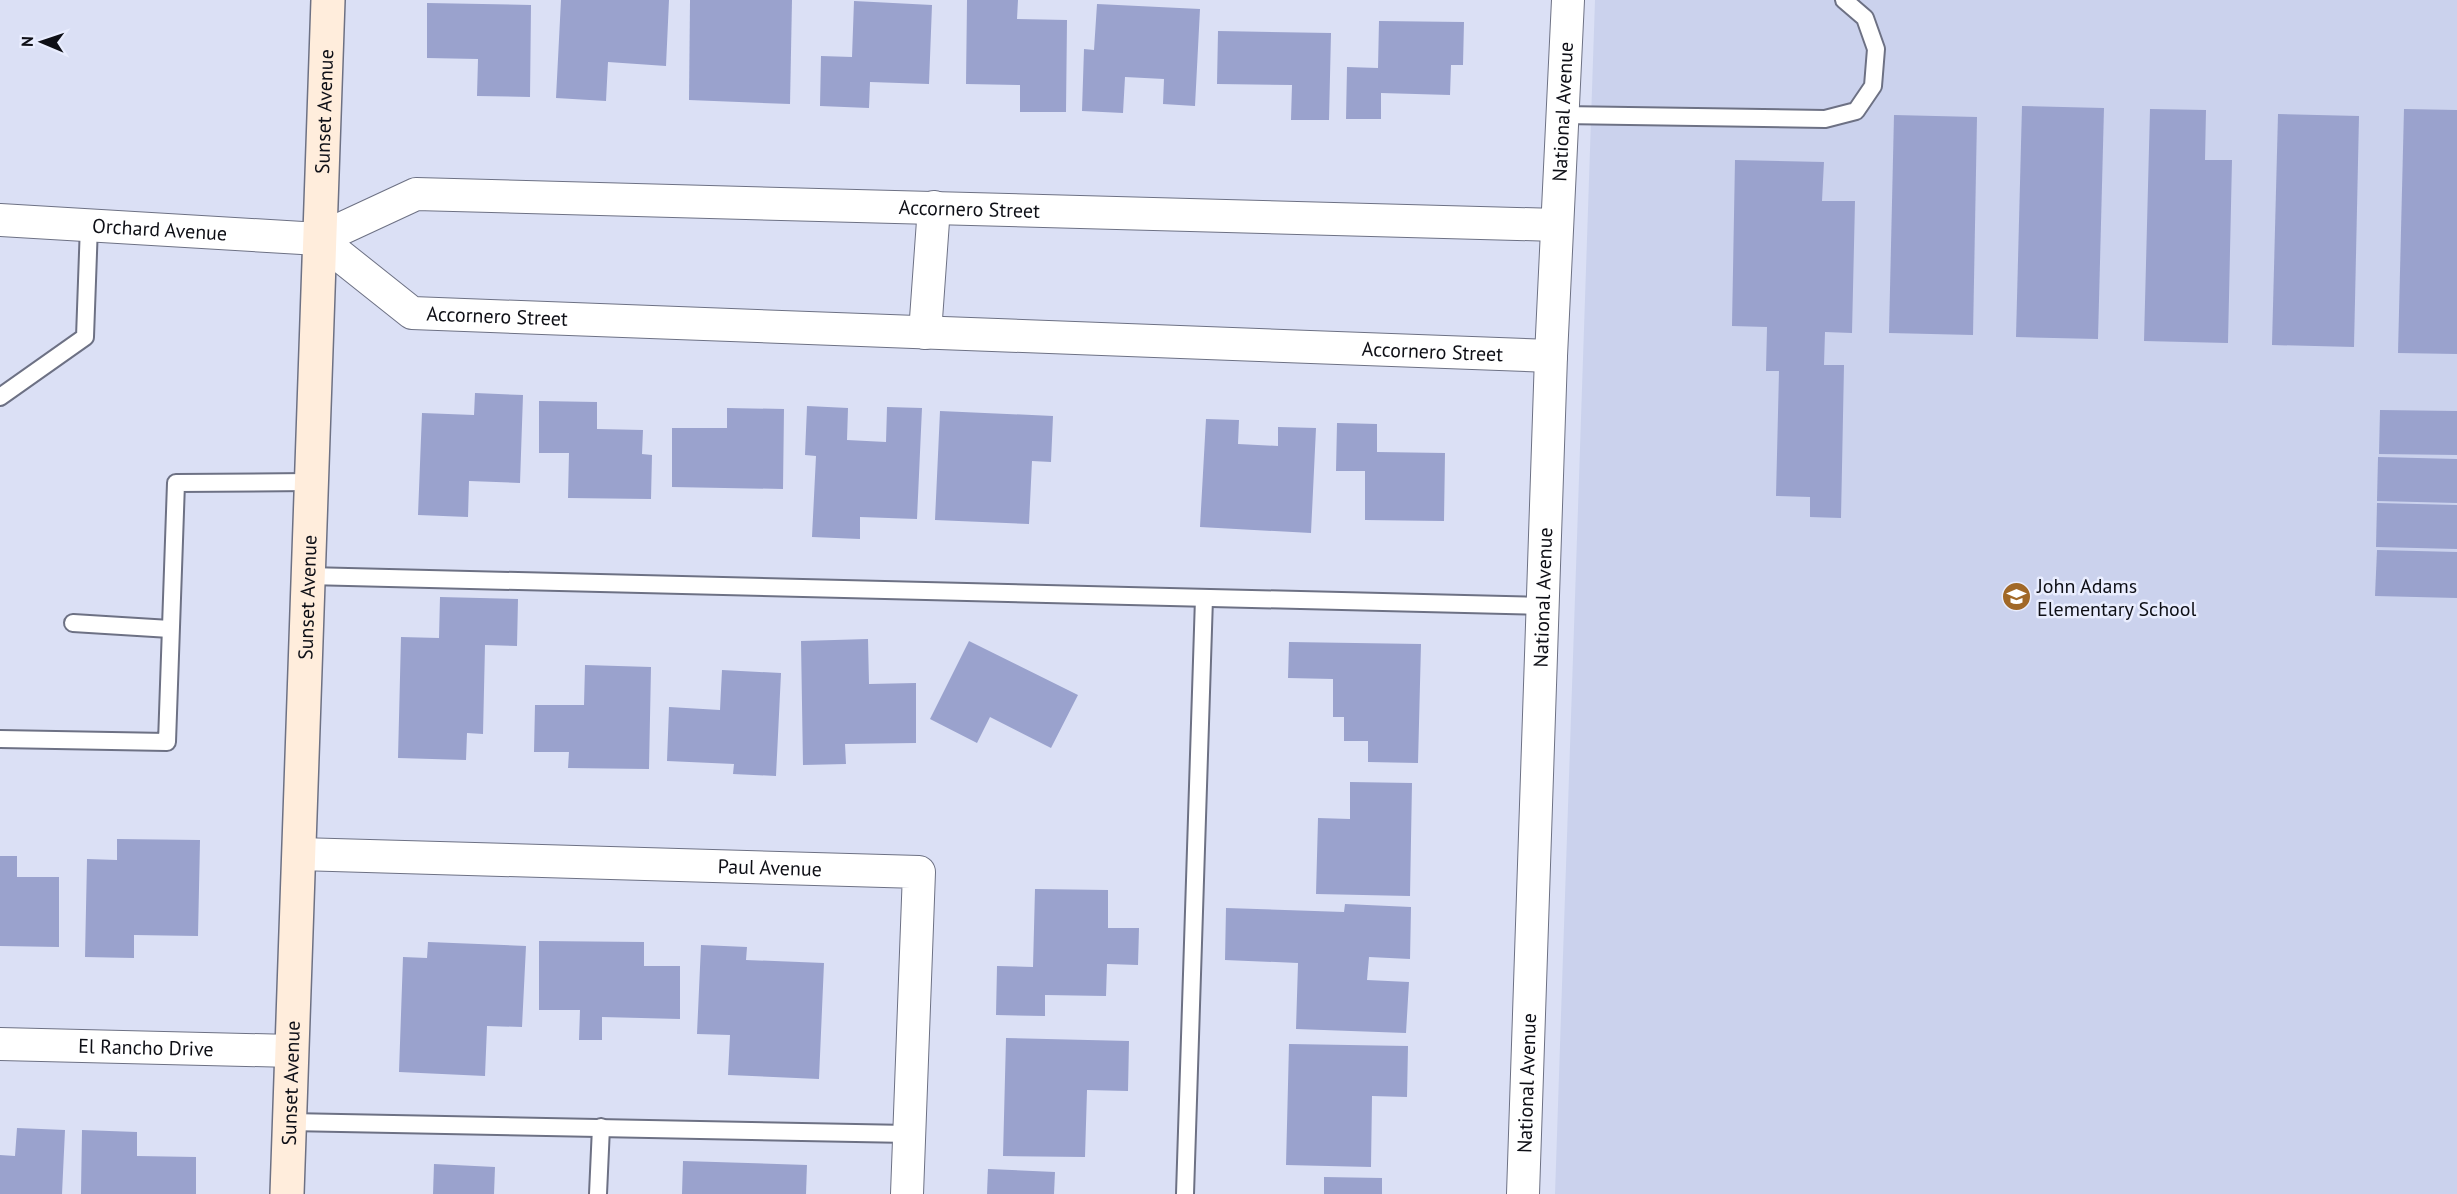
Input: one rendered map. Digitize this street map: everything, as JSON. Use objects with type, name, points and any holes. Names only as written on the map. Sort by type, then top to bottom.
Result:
[{"type":"main road","name":"Sunset Avenue","points":[[287,1194],[328,0]]},
{"type":"street","name":"National Avenue","points":[[1523,1194],[1551,356],[1568,0]]},
{"type":"street","name":"Accornero Street","points":[[1551,356],[412,313],[320,239],[416,194],[1557,225]]},
{"type":"street","points":[[925,333],[934,207]]},
{"type":"street","name":"Orchard Avenue","points":[[0,220],[320,239]]},
{"type":"street","name":"Paul Avenue","points":[[299,854],[919,872],[907,1194]]},
{"type":"street","name":"El Rancho Drive","points":[[0,1044],[292,1051]]},
{"type":"lane","points":[[1562,115],[1825,119],[1856,111],[1873,86],[1876,49],[1865,18],[1844,0]]},
{"type":"lane","points":[[0,397],[85,336],[89,225]]},
{"type":"lane","points":[[0,739],[166,742],[176,483],[312,482]]},
{"type":"lane","points":[[308,576],[1543,606]]},
{"type":"lane","points":[[1185,1194],[1204,598]]},
{"type":"lane","points":[[72,622],[171,629]]},
{"type":"lane","points":[[289,1122],[909,1134]]},
{"type":"lane","points":[[598,1194],[601,1127]]},
{"type":"shaded area","name":"John Adams Elementary School","points":[[1595,0],[2457,0],[2457,1194],[1555,1194]]},
{"type":"building","points":[[561,0],[669,0],[666,66],[608,62],[606,101],[556,98]]},
{"type":"building","points":[[690,0],[792,0],[790,104],[689,100]]},
{"type":"building","points":[[967,0],[1018,0],[1017,19],[1067,20],[1066,112],[1020,112],[1020,85],[966,84]]},
{"type":"building","points":[[854,1],[932,5],[929,84],[870,82],[869,108],[820,106],[821,56],[852,57]]},
{"type":"building","points":[[427,3],[531,5],[530,97],[477,96],[478,59],[427,58]]},
{"type":"building","points":[[1097,4],[1200,9],[1195,106],[1163,104],[1164,79],[1125,77],[1123,113],[1082,111],[1084,49],[1094,50]]},
{"type":"building","points":[[1379,21],[1464,22],[1463,65],[1451,65],[1450,95],[1381,93],[1381,119],[1346,119],[1347,67],[1378,68]]},
{"type":"building","points":[[1218,31],[1331,33],[1329,120],[1291,120],[1292,85],[1217,84]]},
{"type":"building","points":[[2022,106],[2104,108],[2098,339],[2016,337]]},
{"type":"building","points":[[2150,109],[2206,110],[2205,160],[2232,160],[2228,343],[2144,341]]},
{"type":"building","points":[[2404,109],[2457,110],[2457,354],[2398,353]]},
{"type":"building","points":[[2278,114],[2359,116],[2354,347],[2272,345]]},
{"type":"building","points":[[1894,115],[1977,117],[1973,335],[1889,333]]},
{"type":"building","points":[[1735,160],[1824,162],[1822,201],[1855,201],[1852,333],[1825,332],[1824,365],[1844,365],[1841,518],[1810,517],[1810,497],[1776,496],[1779,371],[1766,371],[1767,327],[1732,326]]},
{"type":"building","points":[[475,393],[523,395],[520,483],[469,481],[468,517],[418,515],[422,413],[474,415]]},
{"type":"building","points":[[539,401],[597,402],[597,429],[643,430],[642,454],[652,455],[651,499],[568,498],[569,453],[539,453]]},
{"type":"building","points":[[807,406],[848,408],[847,440],[886,442],[887,407],[922,408],[917,519],[860,517],[860,539],[812,537],[816,456],[805,455]]},
{"type":"building","points":[[727,408],[784,409],[783,489],[672,487],[672,428],[727,428]]},
{"type":"building","points":[[2380,410],[2457,411],[2457,455],[2379,454]]},
{"type":"building","points":[[940,411],[1053,416],[1051,462],[1032,461],[1029,524],[935,520]]},
{"type":"building","points":[[1206,419],[1239,420],[1238,444],[1278,446],[1278,427],[1316,428],[1311,533],[1200,527]]},
{"type":"building","points":[[1337,423],[1377,424],[1377,452],[1445,453],[1444,521],[1365,520],[1365,471],[1336,471]]},
{"type":"building","points":[[2378,457],[2457,459],[2457,503],[2377,501]]},
{"type":"building","points":[[2377,503],[2457,505],[2457,549],[2376,547]]},
{"type":"building","points":[[2377,550],[2457,552],[2457,598],[2375,596]]},
{"type":"building","points":[[440,597],[518,599],[517,646],[485,645],[483,734],[467,733],[466,760],[398,758],[401,637],[439,638]]},
{"type":"building","points":[[868,639],[869,684],[916,683],[916,743],[845,744],[846,764],[803,765],[801,641]]},
{"type":"building","points":[[969,641],[1078,695],[1051,748],[990,717],[977,743],[930,719]]},
{"type":"building","points":[[1289,642],[1421,644],[1418,763],[1368,762],[1368,741],[1344,741],[1344,717],[1333,717],[1333,679],[1288,678]]},
{"type":"building","points":[[585,665],[651,667],[649,769],[568,768],[569,752],[534,752],[535,705],[584,705]]},
{"type":"building","points":[[722,670],[781,673],[776,776],[733,774],[734,764],[667,761],[669,707],[720,710]]},
{"type":"building","points":[[1350,782],[1412,783],[1410,896],[1316,894],[1318,818],[1350,819]]},
{"type":"building","points":[[117,839],[200,840],[198,936],[134,935],[134,958],[85,957],[87,859],[117,860]]},
{"type":"building","points":[[0,856],[17,856],[17,877],[59,877],[59,947],[0,946]]},
{"type":"building","points":[[1035,889],[1108,890],[1108,928],[1139,928],[1138,965],[1107,964],[1106,996],[1045,995],[1045,1016],[996,1015],[997,966],[1033,967]]},
{"type":"building","points":[[1345,904],[1411,907],[1410,959],[1369,957],[1367,980],[1409,982],[1406,1033],[1296,1029],[1298,963],[1225,960],[1226,908],[1344,912]]},
{"type":"building","points":[[539,941],[644,942],[644,966],[680,966],[680,1019],[602,1017],[602,1040],[579,1040],[580,1010],[539,1010]]},
{"type":"building","points":[[428,942],[526,946],[522,1027],[487,1026],[485,1076],[399,1072],[403,957],[427,958]]},
{"type":"building","points":[[701,945],[747,947],[746,960],[824,963],[819,1079],[728,1075],[730,1035],[697,1034]]},
{"type":"building","points":[[1006,1038],[1129,1041],[1128,1091],[1087,1090],[1085,1157],[1003,1156]]},
{"type":"building","points":[[1289,1044],[1408,1046],[1407,1097],[1372,1096],[1371,1167],[1286,1165]]},
{"type":"building","points":[[17,1128],[65,1130],[62,1194],[0,1194],[0,1155],[15,1156]]},
{"type":"building","points":[[82,1130],[137,1132],[137,1156],[196,1157],[196,1194],[81,1194]]},
{"type":"building","points":[[683,1161],[807,1165],[806,1194],[682,1194]]},
{"type":"building","points":[[434,1164],[495,1167],[494,1194],[433,1194]]},
{"type":"building","points":[[988,1169],[1055,1172],[1054,1194],[987,1194]]},
{"type":"building","points":[[1324,1177],[1382,1178],[1382,1194],[1324,1194]]},
{"type":"place","name":"John Adams Elementary School","points":[[2016,597]]}]
